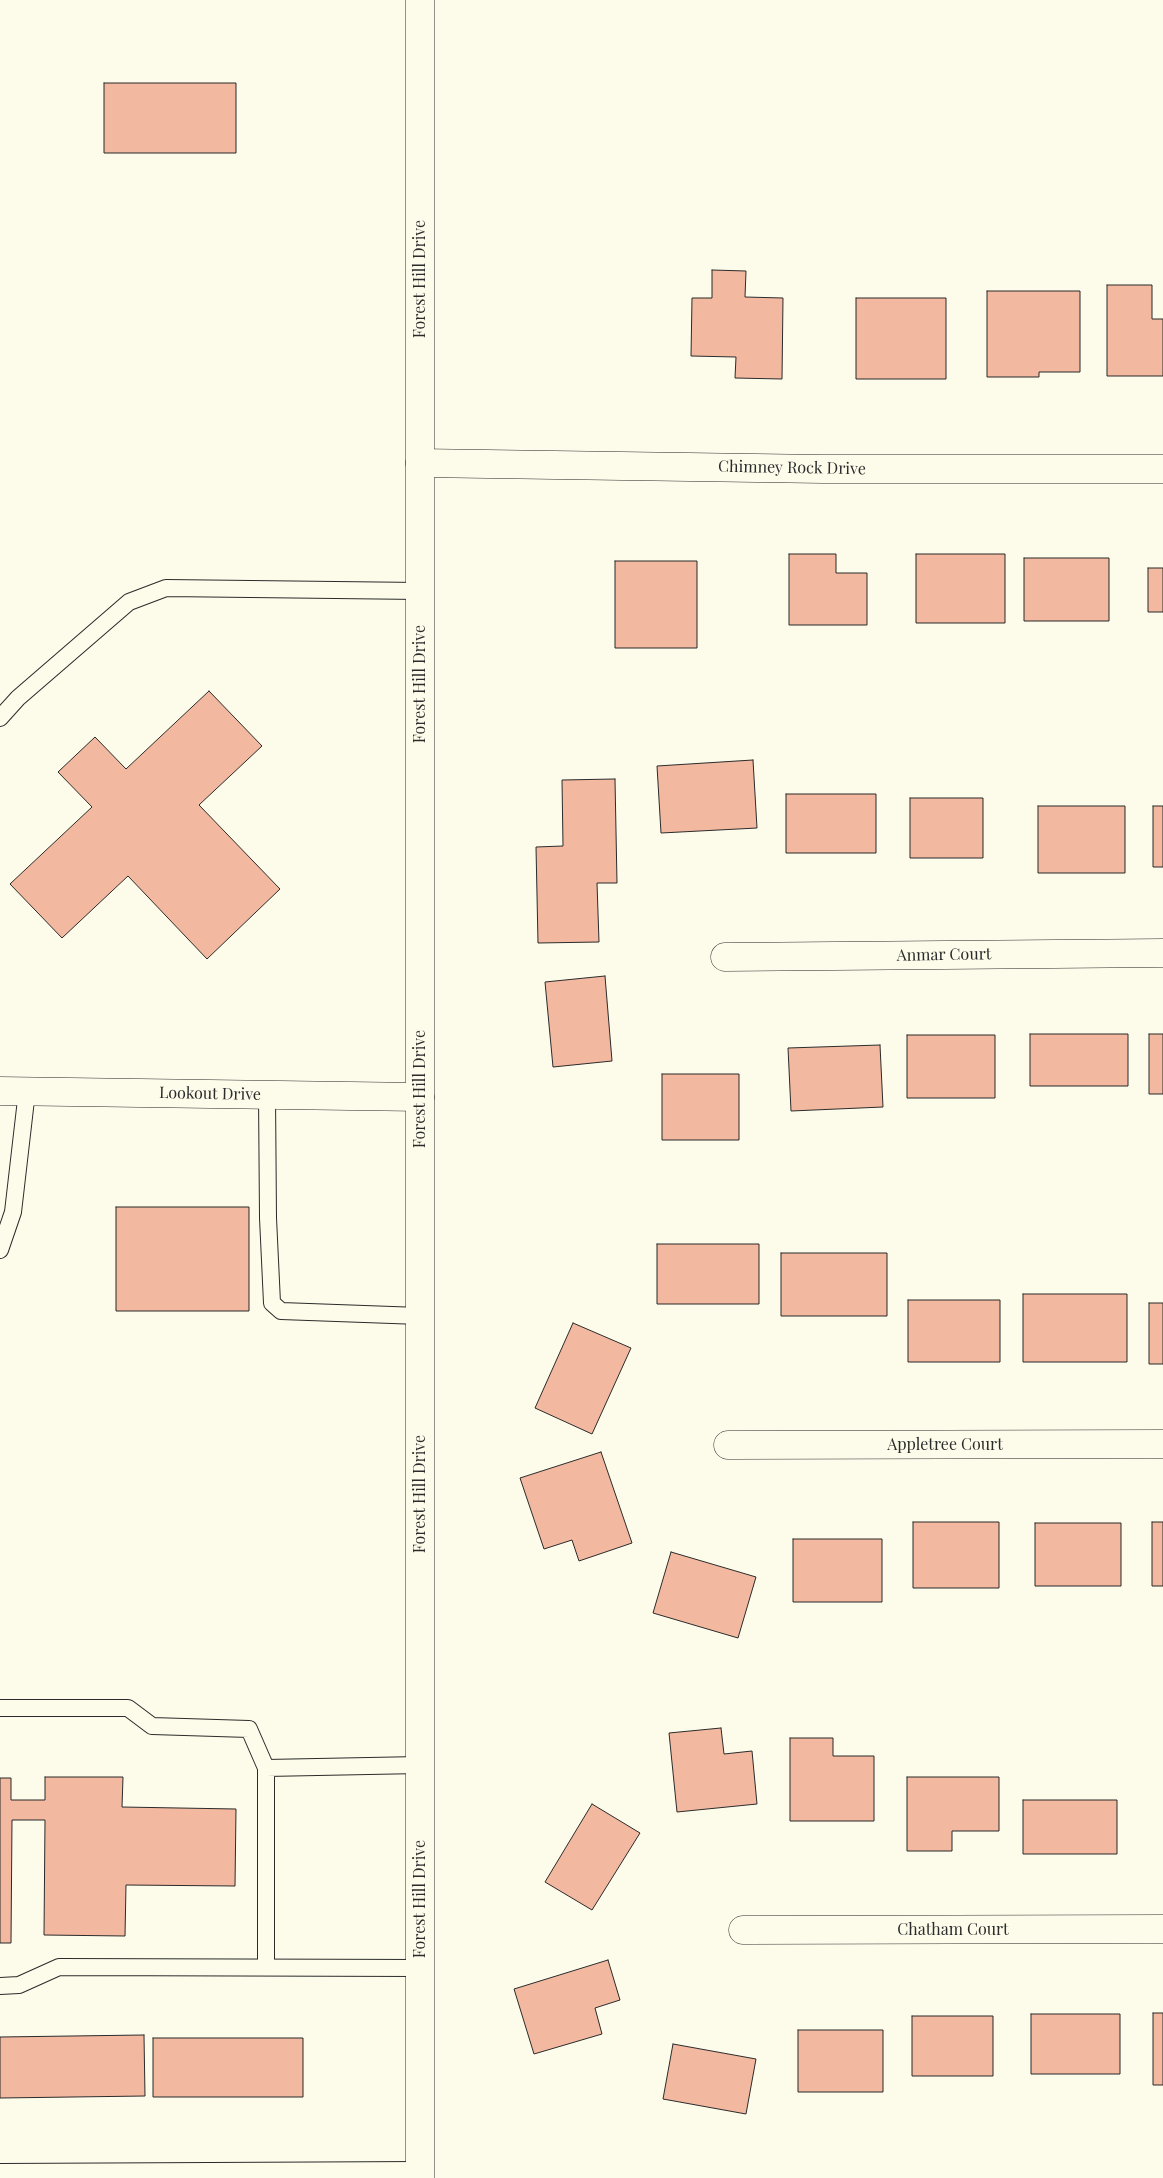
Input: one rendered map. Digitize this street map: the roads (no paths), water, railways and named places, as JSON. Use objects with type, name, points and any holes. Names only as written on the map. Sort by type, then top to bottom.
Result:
[{"type":"street","name":"Forest Hill Drive","points":[[420,0],[420,2174]]},
{"type":"street","name":"Chimney Rock Drive","points":[[420,463],[823,469],[1163,469]]},
{"type":"street","name":"Anmar Court","points":[[725,957],[1163,953]]},
{"type":"street","name":"Lookout Drive","points":[[0,1091],[420,1097]]},
{"type":"street","name":"Appletree Court","points":[[728,1445],[1163,1444]]},
{"type":"street","name":"Chatham Court","points":[[743,1930],[1163,1930]]},
{"type":"lane","points":[[0,718],[18,698],[129,602],[166,588],[420,592]]},
{"type":"lane","points":[[0,1250],[13,1212],[27,1091]]},
{"type":"lane","points":[[267,1095],[268,1218],[272,1303],[281,1311],[420,1316]]},
{"type":"lane","points":[[0,1708],[128,1708],[152,1726],[249,1728],[266,1768],[266,1967]]},
{"type":"lane","points":[[266,1768],[420,1765]]},
{"type":"lane","points":[[0,1986],[19,1985],[60,1967],[420,1968]]},
{"type":"lane","points":[[0,2172],[420,2174]]}]
